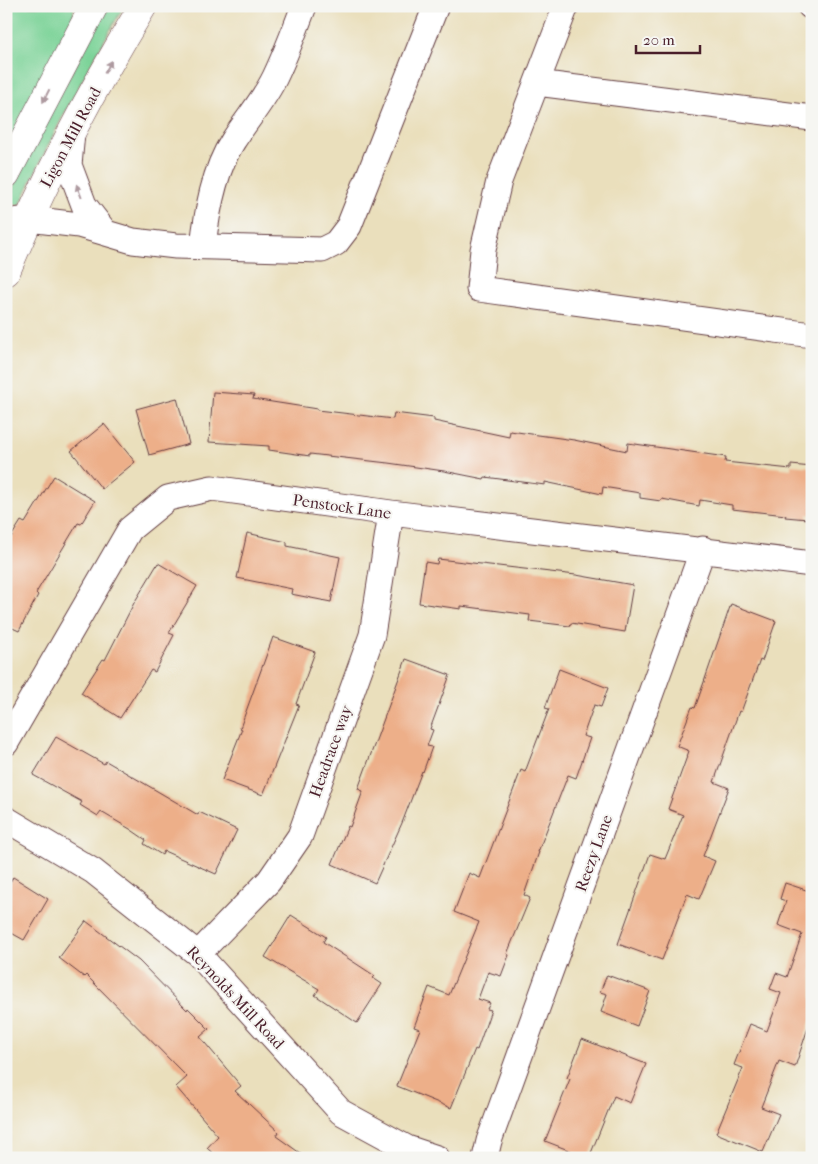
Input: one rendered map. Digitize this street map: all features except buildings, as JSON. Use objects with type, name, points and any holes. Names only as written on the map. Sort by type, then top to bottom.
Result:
[{"type":"main road","name":"Ligon Mill Road","points":[[6,272],[18,220],[72,133],[143,6]]},
{"type":"main road","points":[[6,174],[86,12]]},
{"type":"street","points":[[202,246],[207,213],[222,163],[232,141],[264,99],[276,76],[304,6]]},
{"type":"street","points":[[18,220],[79,225],[133,241],[176,246],[322,250],[336,243],[349,226],[436,6]]},
{"type":"street","points":[[566,6],[499,181],[484,250],[479,289],[812,335]]},
{"type":"street","points":[[536,83],[812,118]]},
{"type":"street","points":[[72,133],[70,164],[84,205],[105,232]]},
{"type":"street","name":"Penstock Lane","points":[[6,743],[130,529],[168,498],[212,488],[391,513],[703,549],[812,564]]},
{"type":"street","name":"Headrace way","points":[[198,954],[269,881],[300,836],[372,635],[391,513]]},
{"type":"street","name":"Reezy Lane","points":[[485,1158],[703,549]]},
{"type":"street","name":"Reynolds Mill Road","points":[[6,819],[92,871],[198,954],[341,1112],[407,1148],[437,1158]]},
{"type":"green space","points":[[6,6],[73,6],[74,16],[6,147]]},
{"type":"green space","points":[[108,6],[124,6],[70,103],[21,203],[18,205],[13,204],[11,201],[14,185],[54,104]]}]
